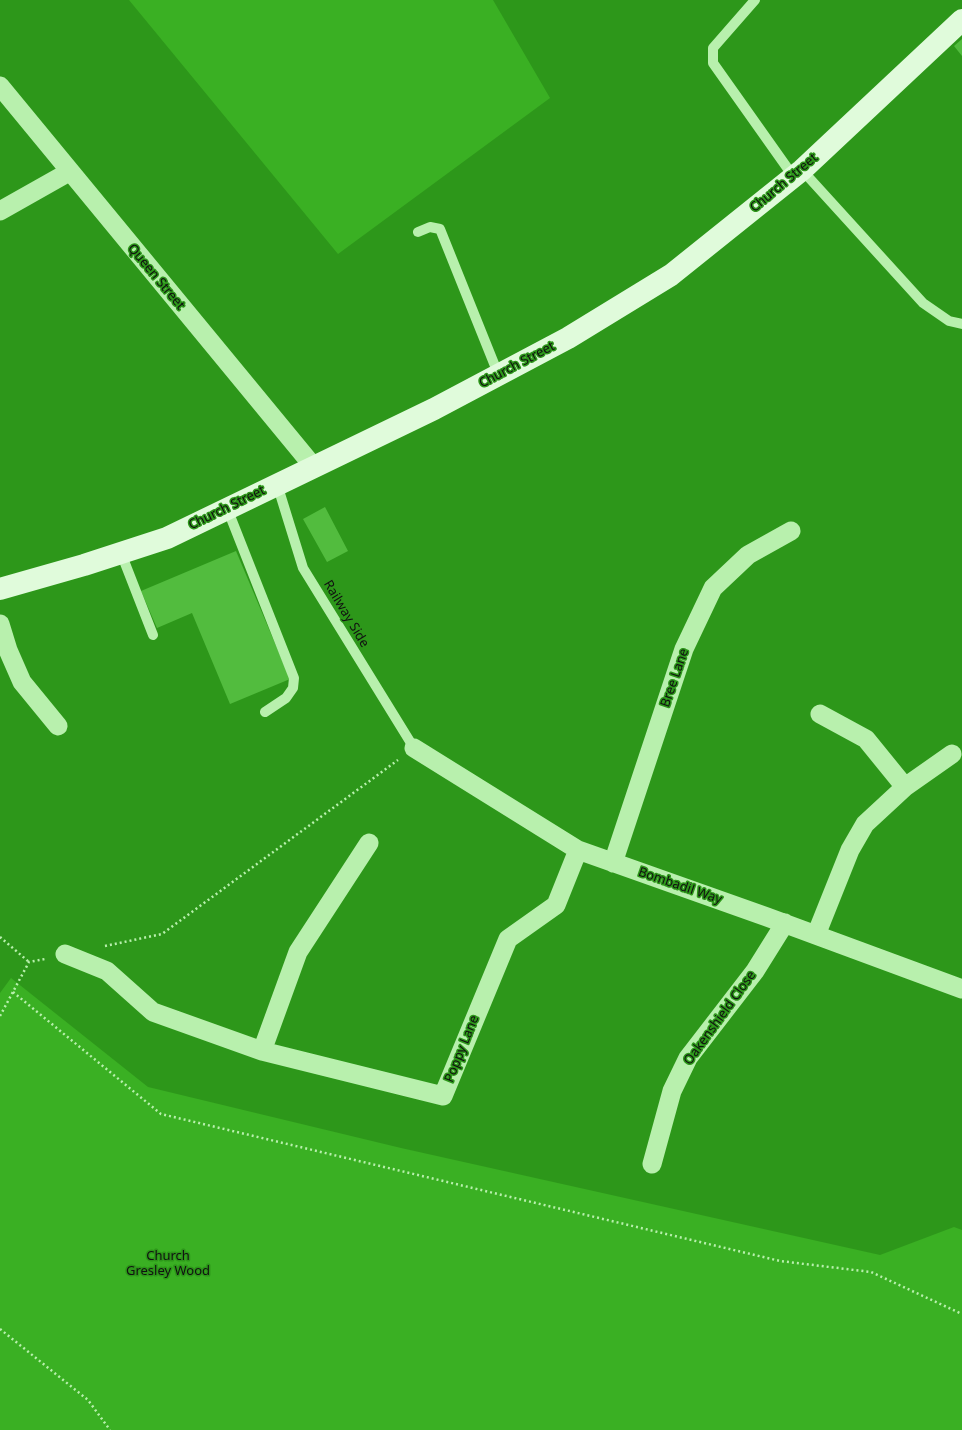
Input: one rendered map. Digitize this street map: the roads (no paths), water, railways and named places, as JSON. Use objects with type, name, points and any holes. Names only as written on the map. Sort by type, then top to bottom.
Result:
[{"type":"street","name":"Church Street","points":[[0,590],[167,538],[499,376],[568,338],[672,275],[798,173],[962,20]]},
{"type":"street","name":"Queen Street","points":[[0,86],[69,172],[313,466]]},
{"type":"street","points":[[0,211],[69,172]]},
{"type":"street","name":"Bree Lane","points":[[613,863],[684,649],[712,588],[748,555],[791,531]]},
{"type":"street","points":[[0,624],[8,650],[22,682],[58,726]]},
{"type":"street","points":[[820,714],[866,739],[905,787]]},
{"type":"street","name":"Bombadil Way","points":[[414,748],[578,850],[785,923],[962,989]]},
{"type":"street","points":[[816,935],[850,850],[865,824],[905,787],[952,754]]},
{"type":"street","points":[[262,1051],[298,952],[369,843]]},
{"type":"street","name":"Poppy Lane","points":[[65,954],[107,971],[153,1012],[262,1051],[443,1096],[508,939],[556,905],[578,850]]},
{"type":"street","name":"Oakenshield Close","points":[[652,1164],[672,1091],[688,1058],[755,971],[785,923]]},
{"type":"lane","points":[[755,0],[714,48],[714,63],[798,173],[923,303],[949,321],[962,324]]},
{"type":"lane","points":[[418,232],[430,227],[440,229],[499,376]]},
{"type":"lane","name":"Railway Side","points":[[277,484],[303,568],[414,748]]},
{"type":"lane","points":[[227,508],[294,678],[293,688],[286,698],[265,712]]},
{"type":"lane","points":[[121,553],[153,635]]},
{"type":"park label","name":"Church Gresley Wood","points":[[168,1264]]}]
